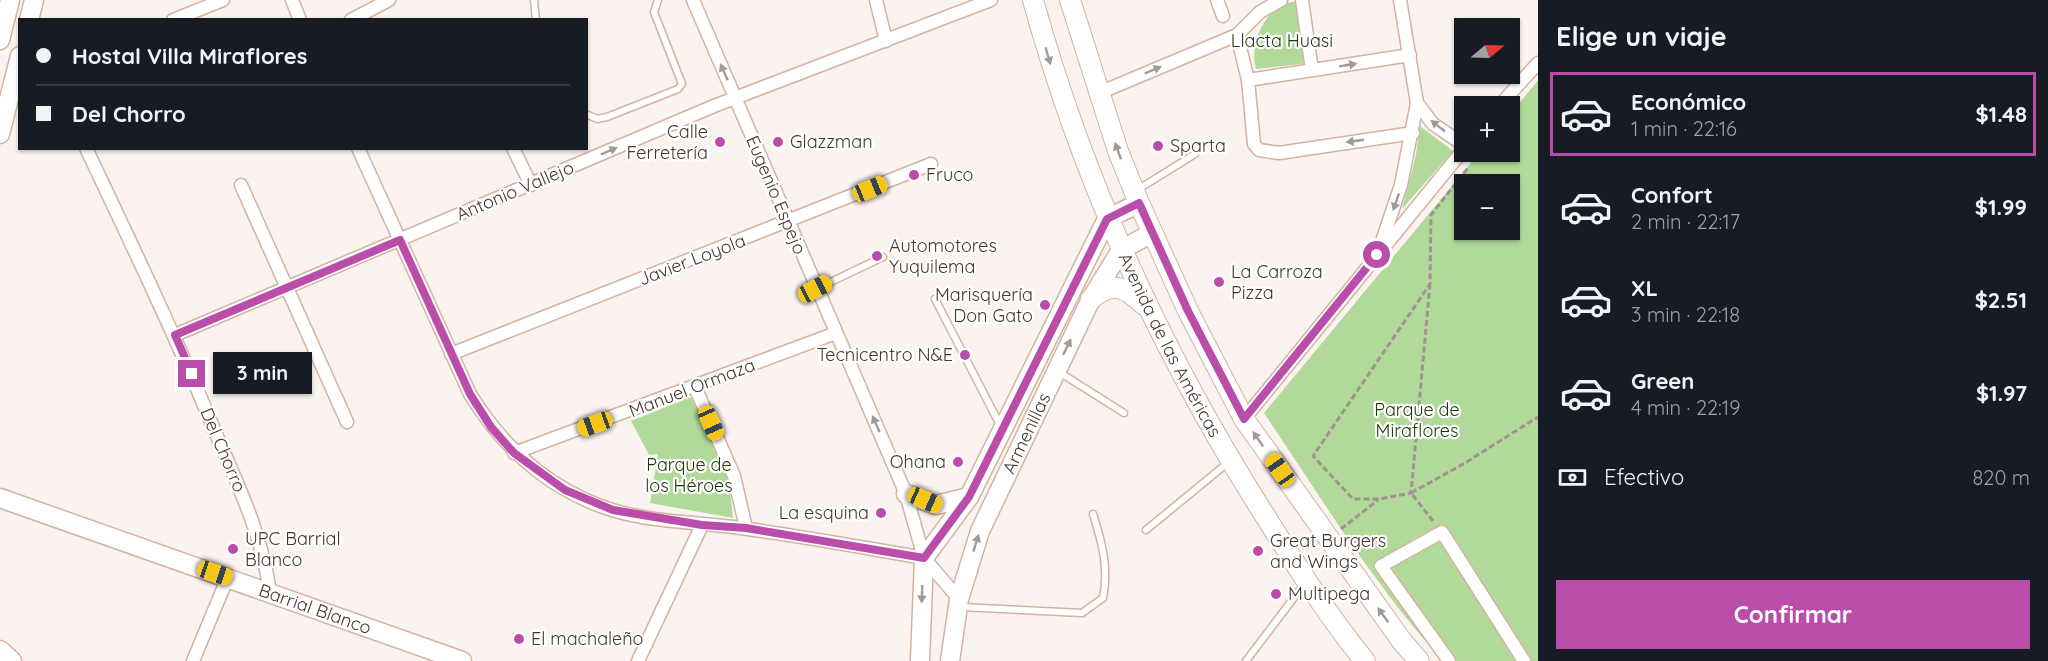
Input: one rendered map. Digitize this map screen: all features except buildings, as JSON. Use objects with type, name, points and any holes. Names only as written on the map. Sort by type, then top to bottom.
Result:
[{"type":"main road","name":"Avenida de las Américas","points":[[1032,0],[1073,133],[1107,219],[1146,307],[1230,460],[1365,661]]},
{"type":"main road","name":"Avenida de las Américas","points":[[1070,0],[1099,93],[1136,197],[1188,311],[1244,419],[1401,640],[1419,661]]},
{"type":"main road","points":[[1091,299],[1102,289],[1116,287],[1131,292],[1146,307]]},
{"type":"street","points":[[29,18],[34,0]]},
{"type":"street","points":[[178,18],[223,0]]},
{"type":"street","points":[[292,0],[299,18]]},
{"type":"street","points":[[355,18],[389,0]]},
{"type":"street","name":"Eugenio Espejo","points":[[693,0],[815,289],[906,494],[924,558]]},
{"type":"street","points":[[876,0],[886,40]]},
{"type":"street","name":"Antonio Vallejo","points":[[175,335],[714,106],[991,0]]},
{"type":"street","points":[[1217,0],[1223,16]]},
{"type":"street","points":[[1099,93],[1237,35],[1260,12],[1281,0]]},
{"type":"street","points":[[1302,0],[1312,70]]},
{"type":"street","points":[[1377,255],[1401,185],[1417,104],[1400,0]]},
{"type":"street","points":[[6,3],[22,18]]},
{"type":"street","points":[[0,40],[6,3]]},
{"type":"street","points":[[1237,35],[1248,80],[1254,144],[1259,150],[1279,153],[1413,133]]},
{"type":"street","points":[[1248,80],[1410,55]]},
{"type":"street","points":[[1508,96],[1538,63]]},
{"type":"street","points":[[0,134],[15,92],[18,70]]},
{"type":"street","points":[[1417,104],[1433,124],[1454,140]]},
{"type":"street","name":"Del Chorro","points":[[87,150],[175,335],[250,513],[268,571],[270,592]]},
{"type":"street","points":[[359,150],[470,394],[491,427],[514,453],[565,490],[613,510],[702,525],[746,528],[924,558],[958,603]]},
{"type":"street","points":[[514,150],[531,185]]},
{"type":"street","points":[[1244,419],[1454,159]]},
{"type":"street","name":"Javier Loyola","points":[[451,354],[931,164]]},
{"type":"street","points":[[241,185],[347,422]]},
{"type":"street","points":[[1107,219],[1136,197]]},
{"type":"street","name":"Armenillas","points":[[924,558],[969,497],[1107,219]]},
{"type":"street","name":"Armenillas","points":[[950,661],[958,603],[980,531],[1091,299],[1121,250],[1152,232]]},
{"type":"street","name":"Manuel Ormaza","points":[[514,453],[836,333]]},
{"type":"street","points":[[695,387],[734,476],[746,528]]},
{"type":"street","points":[[906,494],[936,505],[969,497]]},
{"type":"street","name":"Barrial Blanco","points":[[0,498],[462,661]]},
{"type":"street","points":[[638,661],[702,525]]},
{"type":"street","points":[[1449,661],[1381,566],[1442,532],[1524,661]]},
{"type":"street","points":[[920,661],[924,558]]},
{"type":"street","points":[[193,661],[228,577]]},
{"type":"street","points":[[0,650],[12,661]]},
{"type":"lane","points":[[534,0],[537,18]]},
{"type":"lane","points":[[588,115],[597,119],[607,117],[671,92],[682,84],[654,12],[657,0]]},
{"type":"lane","points":[[1136,197],[1195,154]]},
{"type":"lane","points":[[815,289],[883,257]]},
{"type":"lane","points":[[934,299],[990,410],[1002,428]]},
{"type":"lane","points":[[1056,370],[1124,413]]},
{"type":"lane","points":[[1146,530],[1230,460]]},
{"type":"lane","points":[[958,603],[1082,614],[1103,598],[1107,580],[1102,541],[1093,514]]},
{"type":"lane","points":[[1246,661],[1308,579]]},
{"type":"path","points":[[1442,532],[1411,493],[1430,284],[1431,215],[1473,162]]},
{"type":"path","points":[[1430,284],[1313,456],[1353,499],[1380,499],[1411,493],[1466,463],[1538,417]]},
{"type":"path","points":[[1328,539],[1380,499]]},
{"type":"green space","name":"Llacta Huasi","points":[[1301,0],[1308,63],[1256,69],[1254,53],[1258,35],[1266,19],[1280,6]]},
{"type":"green space","name":"Parque de Miraflores","points":[[1538,80],[1538,661],[1443,661],[1371,572],[1264,413],[1454,183],[1454,240],[1520,240],[1520,174],[1462,174],[1472,162],[1520,162],[1520,102]]},
{"type":"green space","points":[[1420,126],[1453,151],[1402,209],[1416,155]]},
{"type":"green space","name":"Parque de los Héroes","points":[[691,397],[729,480],[733,518],[650,503],[658,454],[649,455],[631,421]]},
{"type":"place","name":"Calle Ferretería","points":[[720,142]]},
{"type":"place","name":"Glazzman","points":[[778,142]]},
{"type":"place","name":"Sparta","points":[[1158,146]]},
{"type":"place","name":"Fruco","points":[[914,175]]},
{"type":"place","name":"Automotores Yuquilema","points":[[877,256]]},
{"type":"place","name":"La Carroza Pizza","points":[[1219,282]]},
{"type":"place","name":"Marisquería Don Gato","points":[[1045,305]]},
{"type":"place","name":"Tecnicentro N&E","points":[[965,355]]},
{"type":"place","name":"Ohana","points":[[958,462]]},
{"type":"place","name":"La esquina","points":[[881,513]]},
{"type":"place","name":"UPC Barrial Blanco","points":[[233,549]]},
{"type":"place","name":"Great Burgers and Wings","points":[[1258,551]]},
{"type":"place","name":"Multipega","points":[[1276,594]]},
{"type":"place","name":"El machaleño","points":[[519,639]]},
{"type":"route","points":[[192,374],[175,335],[400,240],[470,394],[491,427],[514,453],[565,490],[613,510],[702,525],[746,528],[924,558],[969,497],[1107,219],[1139,203],[1188,311],[1244,419],[1377,255]]}]
